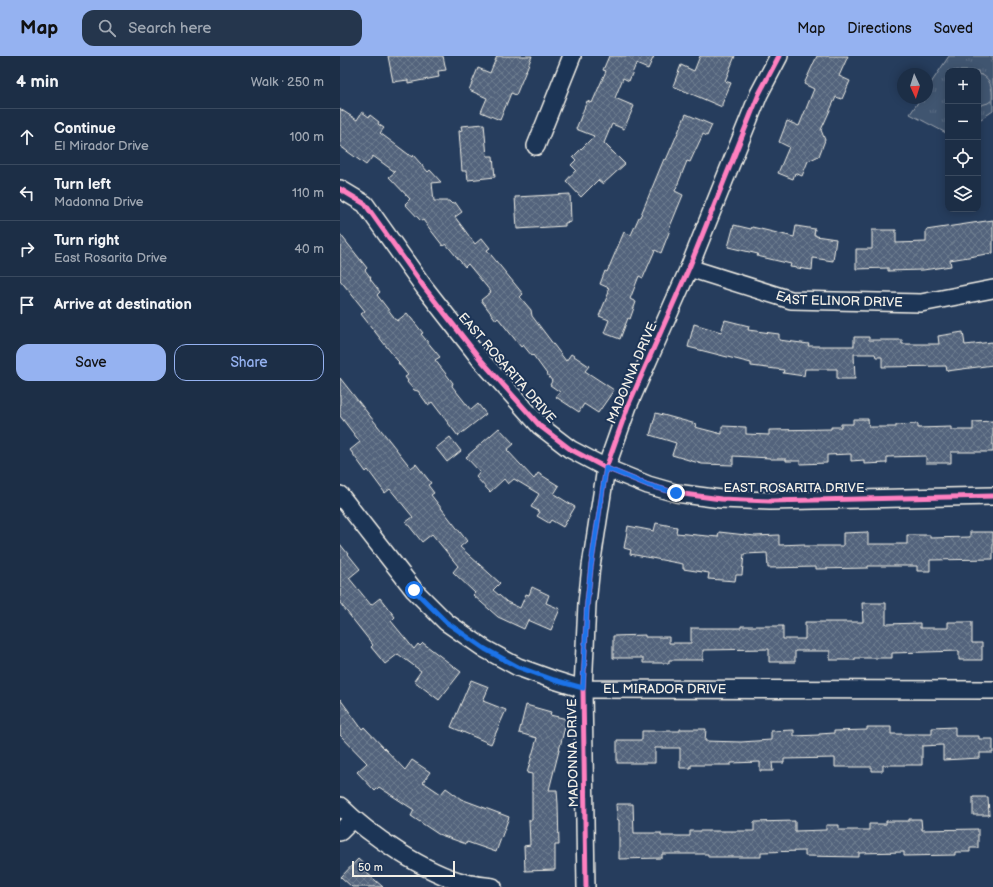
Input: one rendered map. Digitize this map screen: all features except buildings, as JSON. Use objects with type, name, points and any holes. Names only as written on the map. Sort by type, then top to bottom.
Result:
[{"type":"street","points":[[536,146],[572,56]]},
{"type":"street","name":"MADONNA DRIVE","points":[[586,887],[583,688],[587,604],[589,581],[606,468],[628,406],[689,268],[759,94],[779,56]]},
{"type":"street","name":"EAST ROSARITA DRIVE","points":[[340,189],[365,204],[428,293],[481,360],[540,426],[570,449],[606,468],[648,485],[676,493],[721,499],[770,501],[993,496]]},
{"type":"street","name":"EAST ELINOR DRIVE","points":[[689,268],[791,300],[921,303],[993,289]]},
{"type":"street","name":"EL MIRADOR DRIVE","points":[[340,495],[414,590],[446,622],[485,649],[518,667],[554,680],[583,688],[993,690]]},
{"type":"street","points":[[340,806],[353,819],[395,849],[434,871],[465,882],[493,887]]},
{"type":"street","points":[[340,832],[353,819]]},
{"type":"green space","points":[[949,56],[993,56],[993,111],[981,119],[981,68],[945,68],[945,132],[910,114],[917,104],[933,104],[933,80]]},
{"type":"green space","points":[[981,75],[988,80],[991,87],[992,100],[981,105]]},
{"type":"cycle path","points":[[586,887],[583,689],[587,604],[591,566],[606,468],[628,406],[689,268],[759,94],[779,56]]},
{"type":"cycle path","points":[[340,189],[365,204],[424,287],[481,360],[540,426],[570,449],[606,468],[648,485],[676,493],[721,499],[770,501],[993,496]]},
{"type":"route","points":[[414,590],[446,622],[485,649],[518,667],[554,680],[583,688],[587,604],[591,566],[606,468],[648,485],[676,493]]}]
